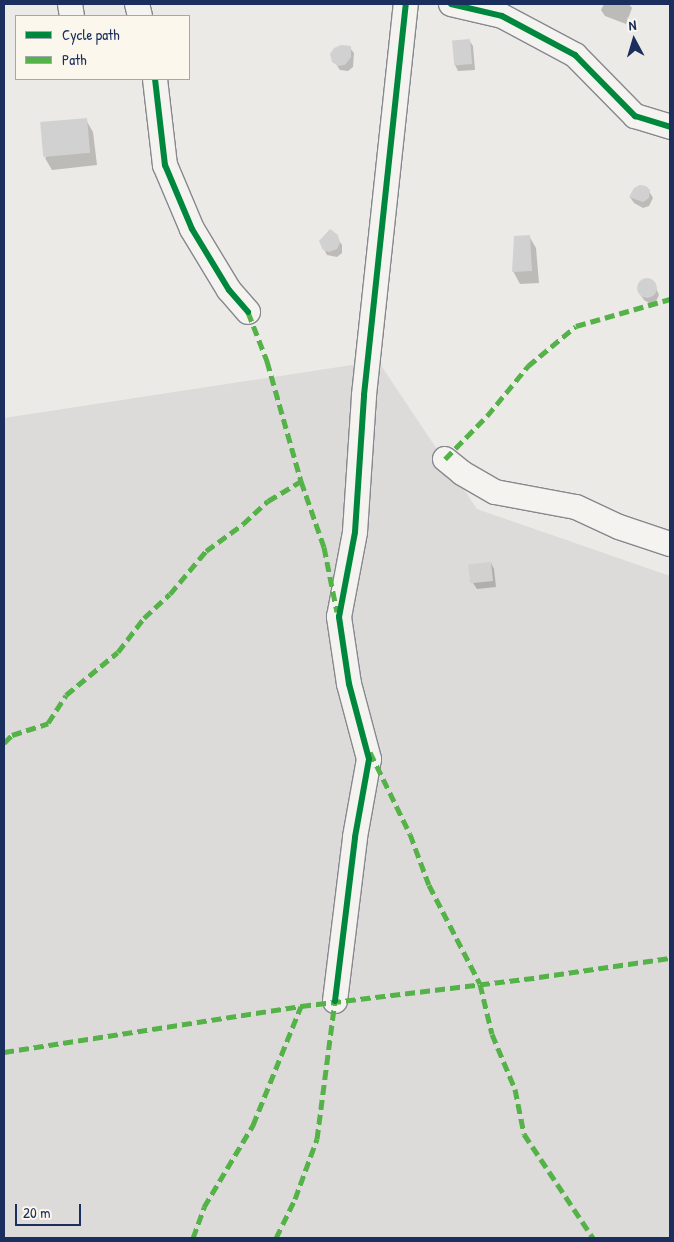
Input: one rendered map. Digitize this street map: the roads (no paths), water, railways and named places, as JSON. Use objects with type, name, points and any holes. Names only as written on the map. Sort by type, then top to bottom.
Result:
[{"type":"street","points":[[335,1002],[355,837],[369,760],[349,684],[339,617],[355,532],[365,386],[406,4]]},
{"type":"street","points":[[451,4],[489,9],[575,55],[634,116],[670,127]]},
{"type":"street","points":[[155,80],[165,165],[192,229],[229,290],[248,312]]},
{"type":"street","points":[[445,459],[462,473],[495,492],[576,507],[618,527],[670,544]]}]
